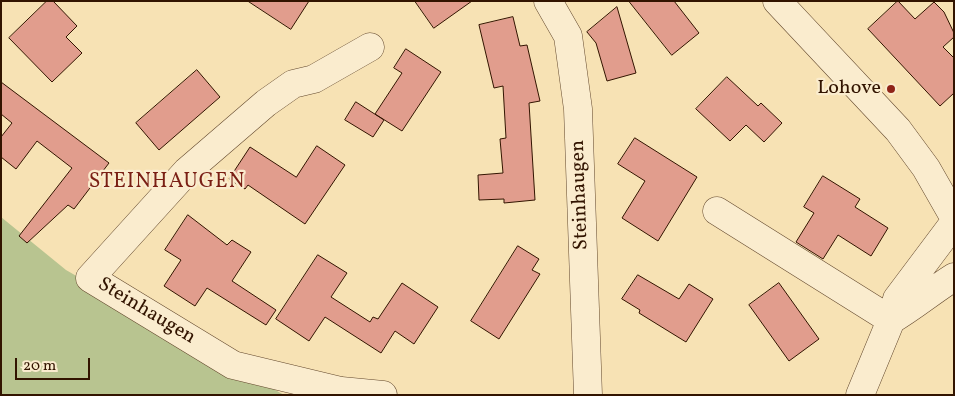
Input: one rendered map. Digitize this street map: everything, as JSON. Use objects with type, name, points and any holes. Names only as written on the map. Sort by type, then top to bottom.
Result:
[{"type":"street","name":"Steinhaugen","points":[[548,1],[568,36],[578,109],[588,395]]},
{"type":"street","points":[[777,1],[898,130],[926,168],[954,217]]},
{"type":"street","name":"Steinhaugen","points":[[370,47],[314,79],[293,84],[266,103],[188,171],[90,278],[233,365],[341,391],[383,395]]},
{"type":"street","points":[[717,211],[891,320]]},
{"type":"street","points":[[860,395],[891,320],[897,299],[906,284],[954,224]]},
{"type":"street","points":[[891,320],[910,309],[936,288],[954,278]]},
{"type":"green space","points":[[1,217],[66,270],[284,395],[1,395]]},
{"type":"building","points":[[47,1],[53,1],[77,26],[66,37],[82,53],[52,82],[9,38]]},
{"type":"building","points":[[248,1],[309,1],[291,29]]},
{"type":"building","points":[[415,1],[472,1],[434,28]]},
{"type":"building","points":[[629,1],[674,1],[699,33],[672,55]]},
{"type":"building","points":[[898,1],[915,19],[934,2],[944,12],[954,33],[954,37],[943,47],[954,58],[954,93],[940,106],[868,29]]},
{"type":"building","points":[[617,7],[636,73],[607,81],[596,43],[587,32]]},
{"type":"building","points":[[513,17],[520,46],[527,45],[540,101],[529,103],[535,200],[504,203],[504,199],[479,200],[478,175],[503,173],[500,139],[506,138],[503,86],[494,88],[479,25]]},
{"type":"building","points":[[406,49],[441,72],[402,131],[375,114],[402,73],[394,68]]},
{"type":"building","points":[[197,70],[220,97],[159,150],[136,123]]},
{"type":"building","points":[[727,77],[758,106],[761,103],[782,123],[764,142],[746,125],[730,141],[696,109]]},
{"type":"building","points":[[1,82],[109,163],[74,209],[68,205],[27,243],[19,236],[72,168],[37,141],[16,169],[1,157],[1,137],[12,123],[1,114]]},
{"type":"building","points":[[356,102],[384,120],[373,137],[345,120]]},
{"type":"building","points":[[635,138],[697,177],[658,241],[622,218],[645,181],[618,164]]},
{"type":"building","points":[[317,146],[345,165],[305,224],[248,185],[245,189],[229,179],[250,147],[296,177]]},
{"type":"building","points":[[823,176],[860,199],[855,207],[888,228],[871,256],[838,235],[823,259],[796,242],[814,213],[804,207]]},
{"type":"building","points":[[188,215],[227,245],[232,240],[251,252],[232,281],[276,310],[266,325],[207,288],[195,306],[164,286],[181,260],[165,250]]},
{"type":"building","points":[[518,246],[539,259],[532,270],[540,274],[499,339],[471,321]]},
{"type":"building","points":[[318,255],[347,273],[331,297],[370,322],[373,317],[378,319],[402,283],[438,307],[414,344],[395,331],[381,353],[325,317],[309,341],[276,319]]},
{"type":"building","points":[[638,275],[679,299],[689,284],[713,299],[686,342],[639,313],[640,310],[622,299]]},
{"type":"building","points":[[779,283],[819,339],[789,361],[749,305]]},
{"type":"place","name":"Lohove","points":[[891,89]]},
{"type":"district","name":"STEINHAUGEN","points":[[167,183]]}]
